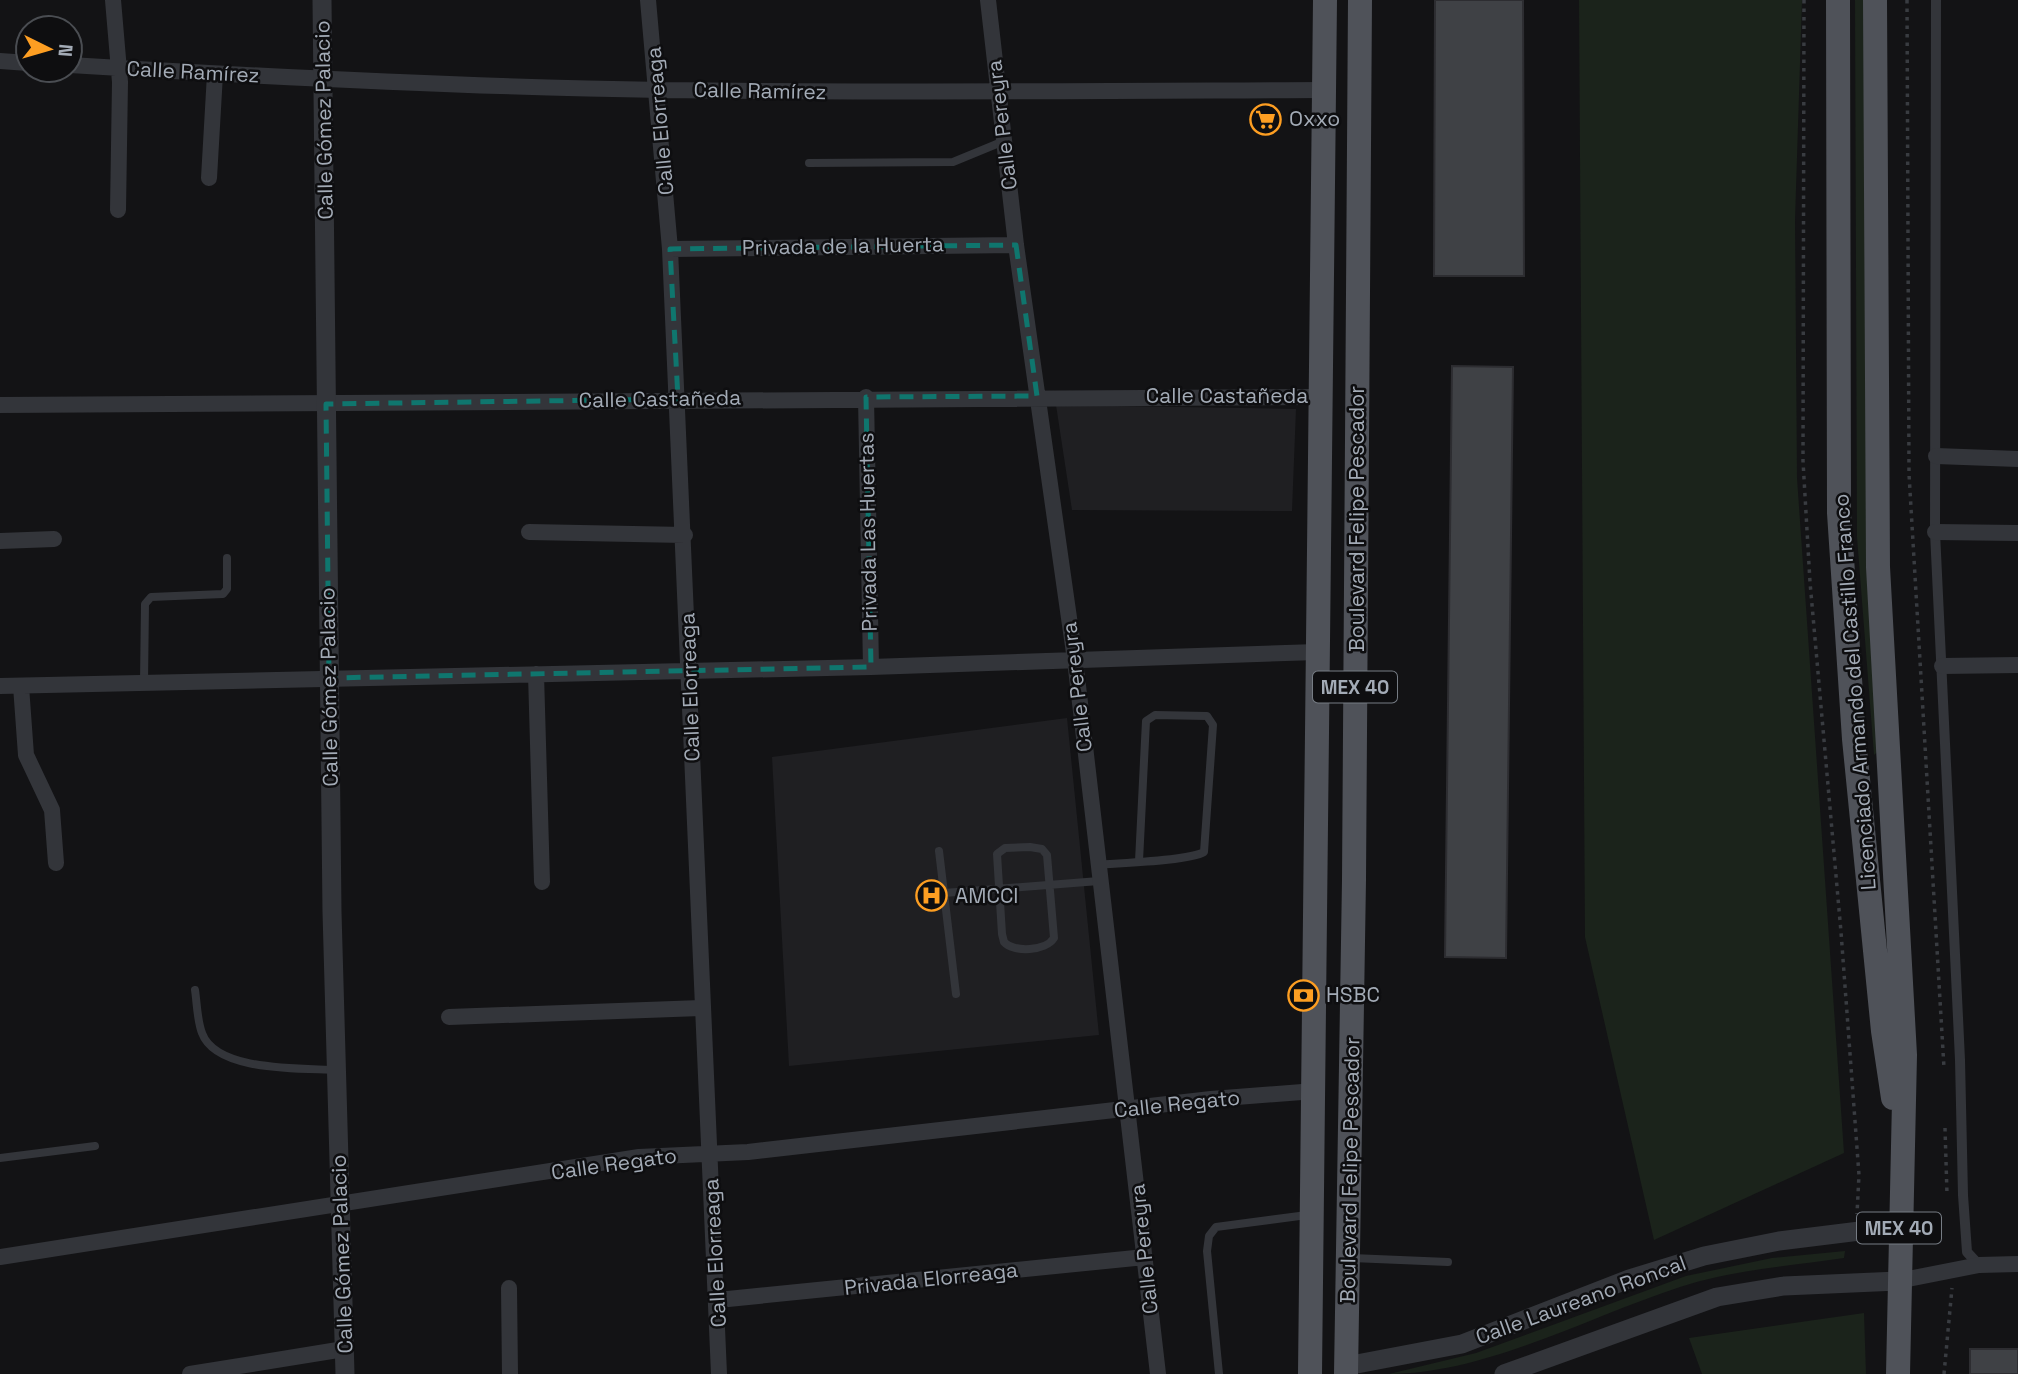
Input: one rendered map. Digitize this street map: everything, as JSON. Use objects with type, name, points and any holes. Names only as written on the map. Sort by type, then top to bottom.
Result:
[{"type":"main road","name":"Boulevard Felipe Pescador","points":[[1310,1374],[1325,0]]},
{"type":"main road","name":"Boulevard Felipe Pescador","points":[[1346,1370],[1360,0]]},
{"type":"main road","name":"Licenciado Armando del Castillo Franco","points":[[1839,0],[1838,443],[1842,586],[1884,1031],[1893,1098],[1902,1129]]},
{"type":"main road","name":"Licenciado Armando del Castillo Franco","points":[[1875,0],[1878,567],[1904,1007],[1898,1374]]},
{"type":"main road","points":[[1324,90],[1344,94],[1360,112]]},
{"type":"street","points":[[113,0],[119,68],[118,210]]},
{"type":"street","name":"Calle Gómez Palacio","points":[[322,0],[329,678],[345,1374]]},
{"type":"street","name":"Calle Elorreaga","points":[[648,0],[670,248],[684,535],[701,1008],[718,1300],[719,1374]]},
{"type":"street","name":"Calle Pereyra","points":[[988,0],[1016,244],[1075,660],[1158,1374]]},
{"type":"street","points":[[1936,0],[1935,532],[1960,1060],[1963,1195],[1967,1252],[1979,1265]]},
{"type":"street","name":"Calle Ramírez","points":[[84,66],[215,74],[658,90],[998,93],[1324,90]]},
{"type":"street","points":[[209,178],[215,74]]},
{"type":"street","name":"Privada de la Huerta","points":[[670,248],[1016,244]]},
{"type":"street","name":"Privada Las Huertas","points":[[866,397],[871,667]]},
{"type":"street","name":"Calle Castañeda","points":[[0,405],[326,404],[677,398],[1321,397]]},
{"type":"street","points":[[1936,456],[2018,459]]},
{"type":"street","points":[[529,532],[684,535]]},
{"type":"street","points":[[1935,532],[2018,534]]},
{"type":"street","points":[[0,541],[54,539]]},
{"type":"street","points":[[0,686],[871,667],[1317,652]]},
{"type":"street","points":[[1942,666],[2018,666]]},
{"type":"street","points":[[536,674],[542,882]]},
{"type":"street","points":[[21,686],[26,755],[51,810],[56,863]]},
{"type":"street","points":[[449,1017],[701,1008]]},
{"type":"street","name":"Calle Regato","points":[[0,1257],[183,1230],[340,1201],[516,1178],[639,1157],[710,1154],[1128,1108],[1315,1091]]},
{"type":"street","name":"Calle Laureano Roncal","points":[[1346,1370],[1462,1344],[1629,1279],[1704,1256],[1779,1241],[1899,1226]]},
{"type":"street","name":"Privada Elorreaga","points":[[718,1300],[1145,1257]]},
{"type":"street","points":[[1898,1281],[1979,1265],[2018,1265]]},
{"type":"street","name":"Calle Laureano Roncal","points":[[1504,1374],[1717,1297],[1784,1286],[1898,1281]]},
{"type":"street","points":[[509,1287],[510,1374]]},
{"type":"street","points":[[190,1374],[344,1349]]},
{"type":"lane","points":[[809,163],[953,162],[1004,141]]},
{"type":"lane","points":[[144,682],[145,604],[151,597],[223,593],[227,589],[227,558]]},
{"type":"lane","points":[[944,893],[1050,885],[1139,861],[1198,855],[1205,849],[1213,725],[1207,716],[1155,715],[1146,721],[1139,861]]},
{"type":"lane","points":[[1005,848],[1042,849],[1047,855],[1050,885],[1054,932],[1051,943],[1015,949],[1004,942],[999,889],[998,854],[1005,848]]},
{"type":"lane","points":[[939,851],[956,994]]},
{"type":"lane","points":[[195,990],[201,1032],[215,1051],[224,1056],[277,1066],[336,1070]]},
{"type":"lane","points":[[0,1158],[95,1146]]},
{"type":"lane","points":[[1219,1374],[1207,1251],[1209,1236],[1216,1227],[1313,1214]]},
{"type":"lane","points":[[1349,1258],[1448,1262]]},
{"type":"path","points":[[1804,0],[1803,461],[1810,582],[1858,1161],[1857,1232]]},
{"type":"path","points":[[1908,0],[1909,474],[1944,1075]]},
{"type":"path","points":[[1945,1126],[1945,1189],[1948,1199]]},
{"type":"path","points":[[1944,1374],[1951,1315],[1952,1270]]},
{"type":"highlighted area","points":[[1016,245],[1037,396],[866,397],[871,667],[329,678],[326,404],[678,399],[670,249]]},
{"type":"shaded area","points":[[1579,0],[1802,0],[1795,220],[1797,478],[1844,1153],[1654,1240],[1585,937]]},
{"type":"shaded area","points":[[1855,0],[1867,0],[1882,748],[1874,755],[1857,537]]},
{"type":"shaded area","points":[[1056,405],[1296,409],[1292,511],[1072,510]]},
{"type":"shaded area","name":"AMCCI","points":[[1067,718],[1099,1035],[789,1066],[772,757]]},
{"type":"shaded area","points":[[1845,1251],[1844,1258],[1741,1272],[1700,1281],[1645,1299],[1536,1342],[1462,1365],[1389,1374],[1476,1353],[1686,1276],[1772,1258]]},
{"type":"shaded area","points":[[1864,1313],[1866,1374],[1702,1374],[1689,1338]]},
{"type":"building","points":[[1435,0],[1523,0],[1524,276],[1434,276]]},
{"type":"building","points":[[1452,366],[1513,367],[1506,958],[1445,957]]},
{"type":"building","points":[[1970,1349],[2018,1349],[2018,1374],[1970,1374]]},
{"type":"place","name":"Oxxo","points":[[1266,119]]},
{"type":"place","name":"AMCCI","points":[[932,896]]},
{"type":"place","name":"HSBC","points":[[1303,995]]}]
